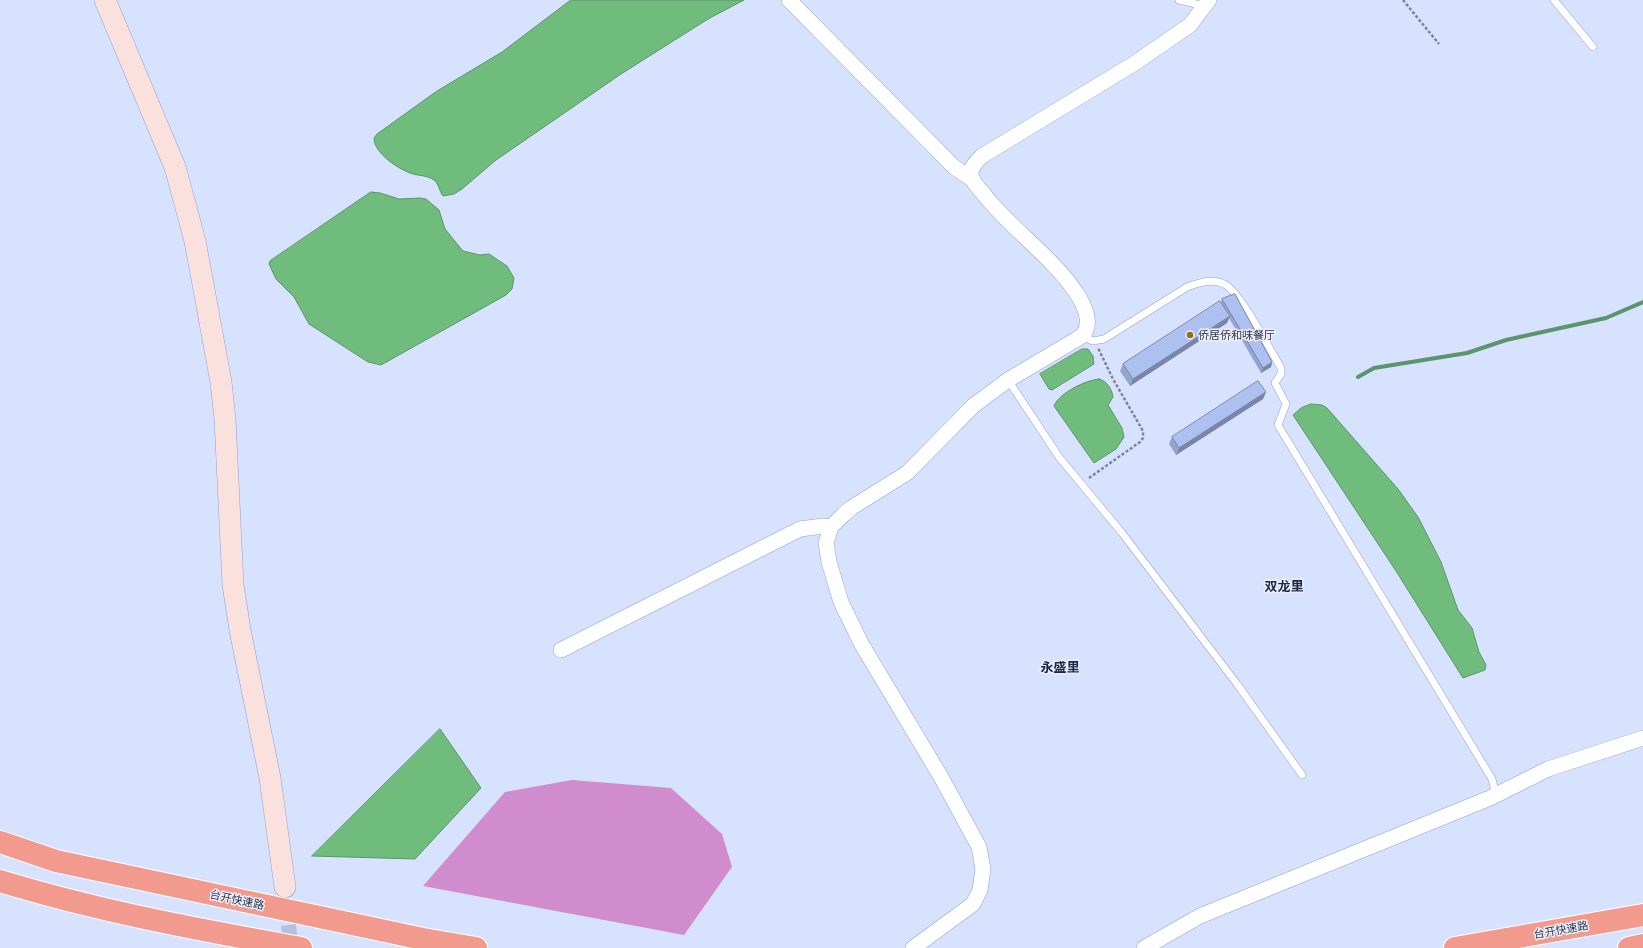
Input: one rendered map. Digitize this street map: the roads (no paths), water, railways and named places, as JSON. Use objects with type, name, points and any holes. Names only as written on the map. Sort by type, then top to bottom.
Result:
[{"type":"highway","name":"台开快速路","points":[[0,842],[56,862],[423,939],[476,948]]},
{"type":"highway","points":[[0,881],[52,897],[188,927],[301,948]]},
{"type":"highway","name":"台开快速路","points":[[1455,948],[1643,915]]},
{"type":"highway","points":[[1629,948],[1643,945]]},
{"type":"street","points":[[105,0],[174,167],[196,247],[221,382],[225,419],[233,585],[240,630],[270,778],[285,887]]},
{"type":"street","points":[[789,0],[954,167],[973,180]]},
{"type":"street","points":[[913,948],[973,904],[980,890],[983,869],[982,858],[979,847],[941,777],[862,644],[841,602],[829,562],[826,543],[830,527],[851,508],[907,474],[973,406],[1008,380],[1089,338],[1086,332],[1088,322],[1084,306],[1078,296],[1060,273],[993,207],[973,180],[971,174],[974,164],[982,156],[1135,62],[1190,25],[1207,3]]},
{"type":"street","points":[[561,650],[800,529],[823,526],[830,527]]},
{"type":"street","points":[[1144,948],[1200,916],[1496,795],[1548,769],[1643,738]]},
{"type":"lane","points":[[1179,0],[1207,3]]},
{"type":"lane","points":[[1554,0],[1593,47]]},
{"type":"lane","points":[[1089,338],[1104,339],[1187,287],[1198,283],[1216,282],[1233,290],[1281,368],[1280,374],[1275,383],[1286,404],[1278,425],[1492,779],[1496,795]]},
{"type":"lane","points":[[1008,380],[1059,457],[1122,533],[1218,659],[1302,776]]},
{"type":"waterway","points":[[1358,377],[1374,368],[1467,353],[1506,340],[1606,318],[1643,302]]},
{"type":"tunnel","points":[[286,902],[291,948]]},
{"type":"place","name":"侨居侨和味餐厅","points":[[1190,335]]},
{"type":"district","name":"双龙里","points":[[1284,587]]},
{"type":"district","name":"永盛里","points":[[1060,668]]}]
